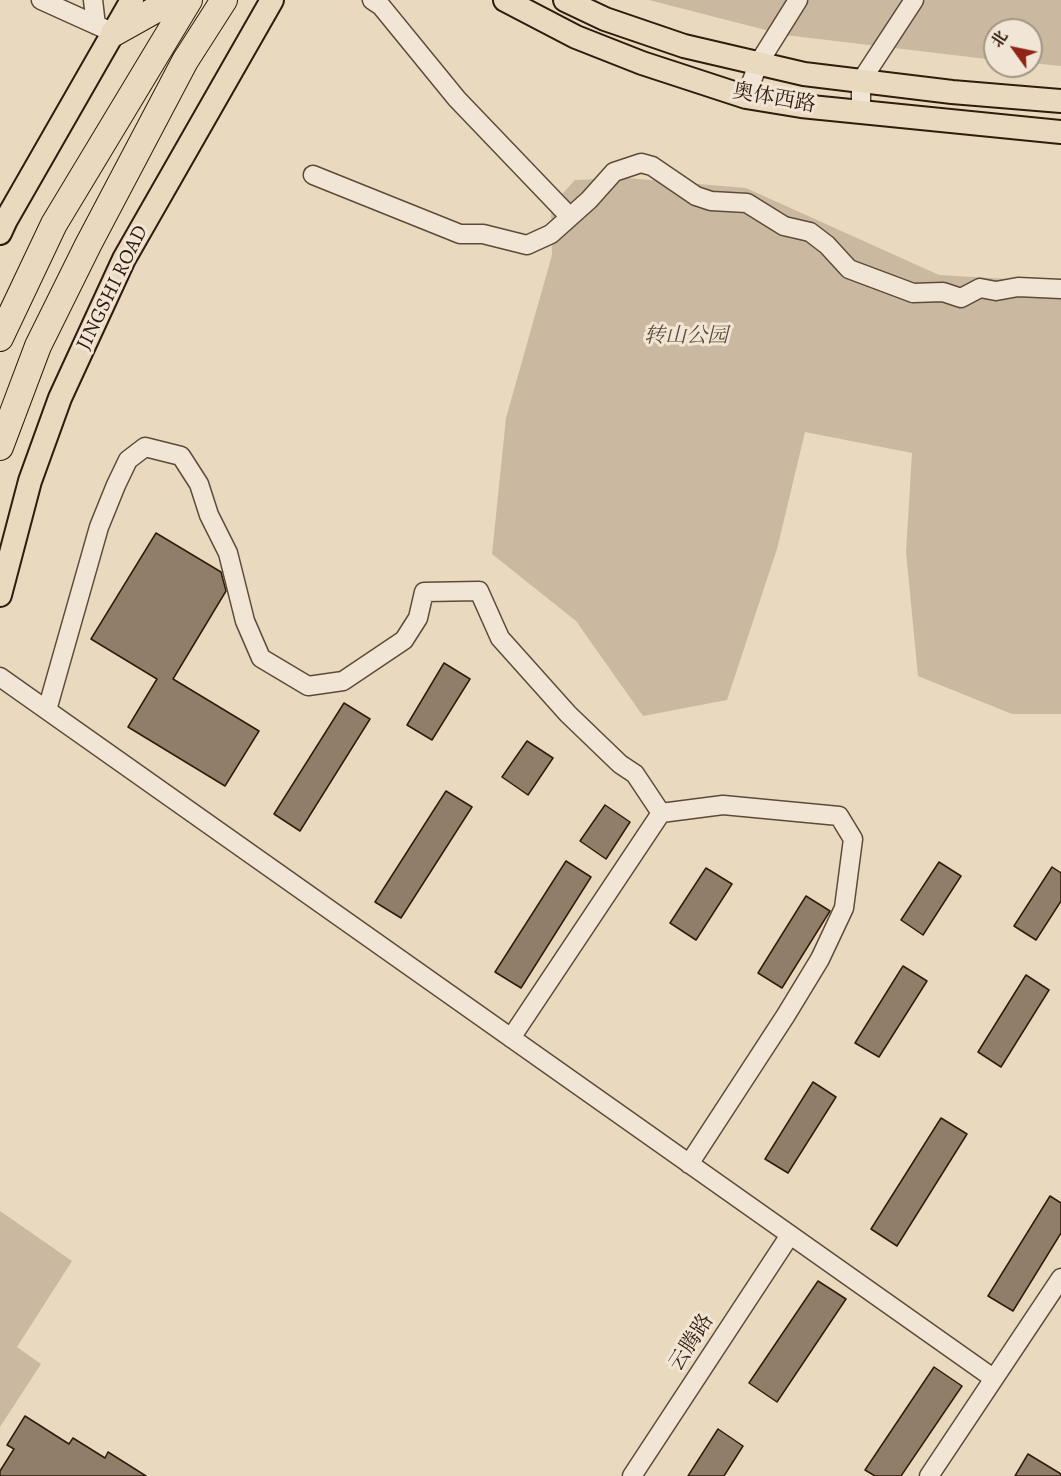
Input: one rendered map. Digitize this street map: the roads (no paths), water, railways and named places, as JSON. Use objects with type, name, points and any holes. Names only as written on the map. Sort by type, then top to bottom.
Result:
[{"type":"highway","points":[[105,29],[173,0]]},
{"type":"highway","points":[[0,338],[54,224],[189,0]]},
{"type":"highway","name":"JINGSHI ROAD","points":[[0,447],[38,346],[88,245],[185,60],[224,0]]},
{"type":"main road","points":[[0,233],[105,29],[132,0]]},
{"type":"main road","name":"JINGSHI ROAD","points":[[0,595],[30,481],[60,398],[124,260],[272,0]]},
{"type":"main road","name":"奥体西路","points":[[505,0],[576,37],[642,63],[746,97],[801,106],[1020,130],[1061,132]]},
{"type":"main road","name":"奥体西路","points":[[566,0],[605,19],[684,46],[804,74],[952,92],[1061,101]]},
{"type":"street","points":[[41,0],[105,29]]},
{"type":"street","points":[[93,0],[105,29]]},
{"type":"street","points":[[372,0],[381,6],[457,99],[570,217]]},
{"type":"street","points":[[746,97],[758,64],[798,0]]},
{"type":"street","points":[[861,111],[861,81],[914,0]]},
{"type":"street","points":[[313,175],[460,234],[483,234],[527,245],[551,234],[614,172],[641,163],[652,166],[696,196],[711,201],[747,203],[784,226],[810,232],[826,244],[849,270],[913,293],[943,292],[961,298],[980,288],[996,291],[1018,287],[1061,289]]},
{"type":"street","points":[[47,710],[99,527],[128,460],[145,447],[181,456],[199,484],[209,515],[228,553],[245,621],[261,658],[308,686],[343,681],[404,640],[418,618],[424,592],[478,591],[500,638],[568,714],[620,764],[635,774],[661,813]]},
{"type":"street","points":[[0,677],[993,1378]]},
{"type":"street","points":[[511,1038],[661,813],[723,805],[839,816],[853,839],[844,908],[820,959],[689,1164]]},
{"type":"street","name":"云腾路","points":[[632,1476],[790,1235]]},
{"type":"street","points":[[929,1476],[1061,1278]]},
{"type":"park label","name":"转山公园","points":[[686,337]]}]
